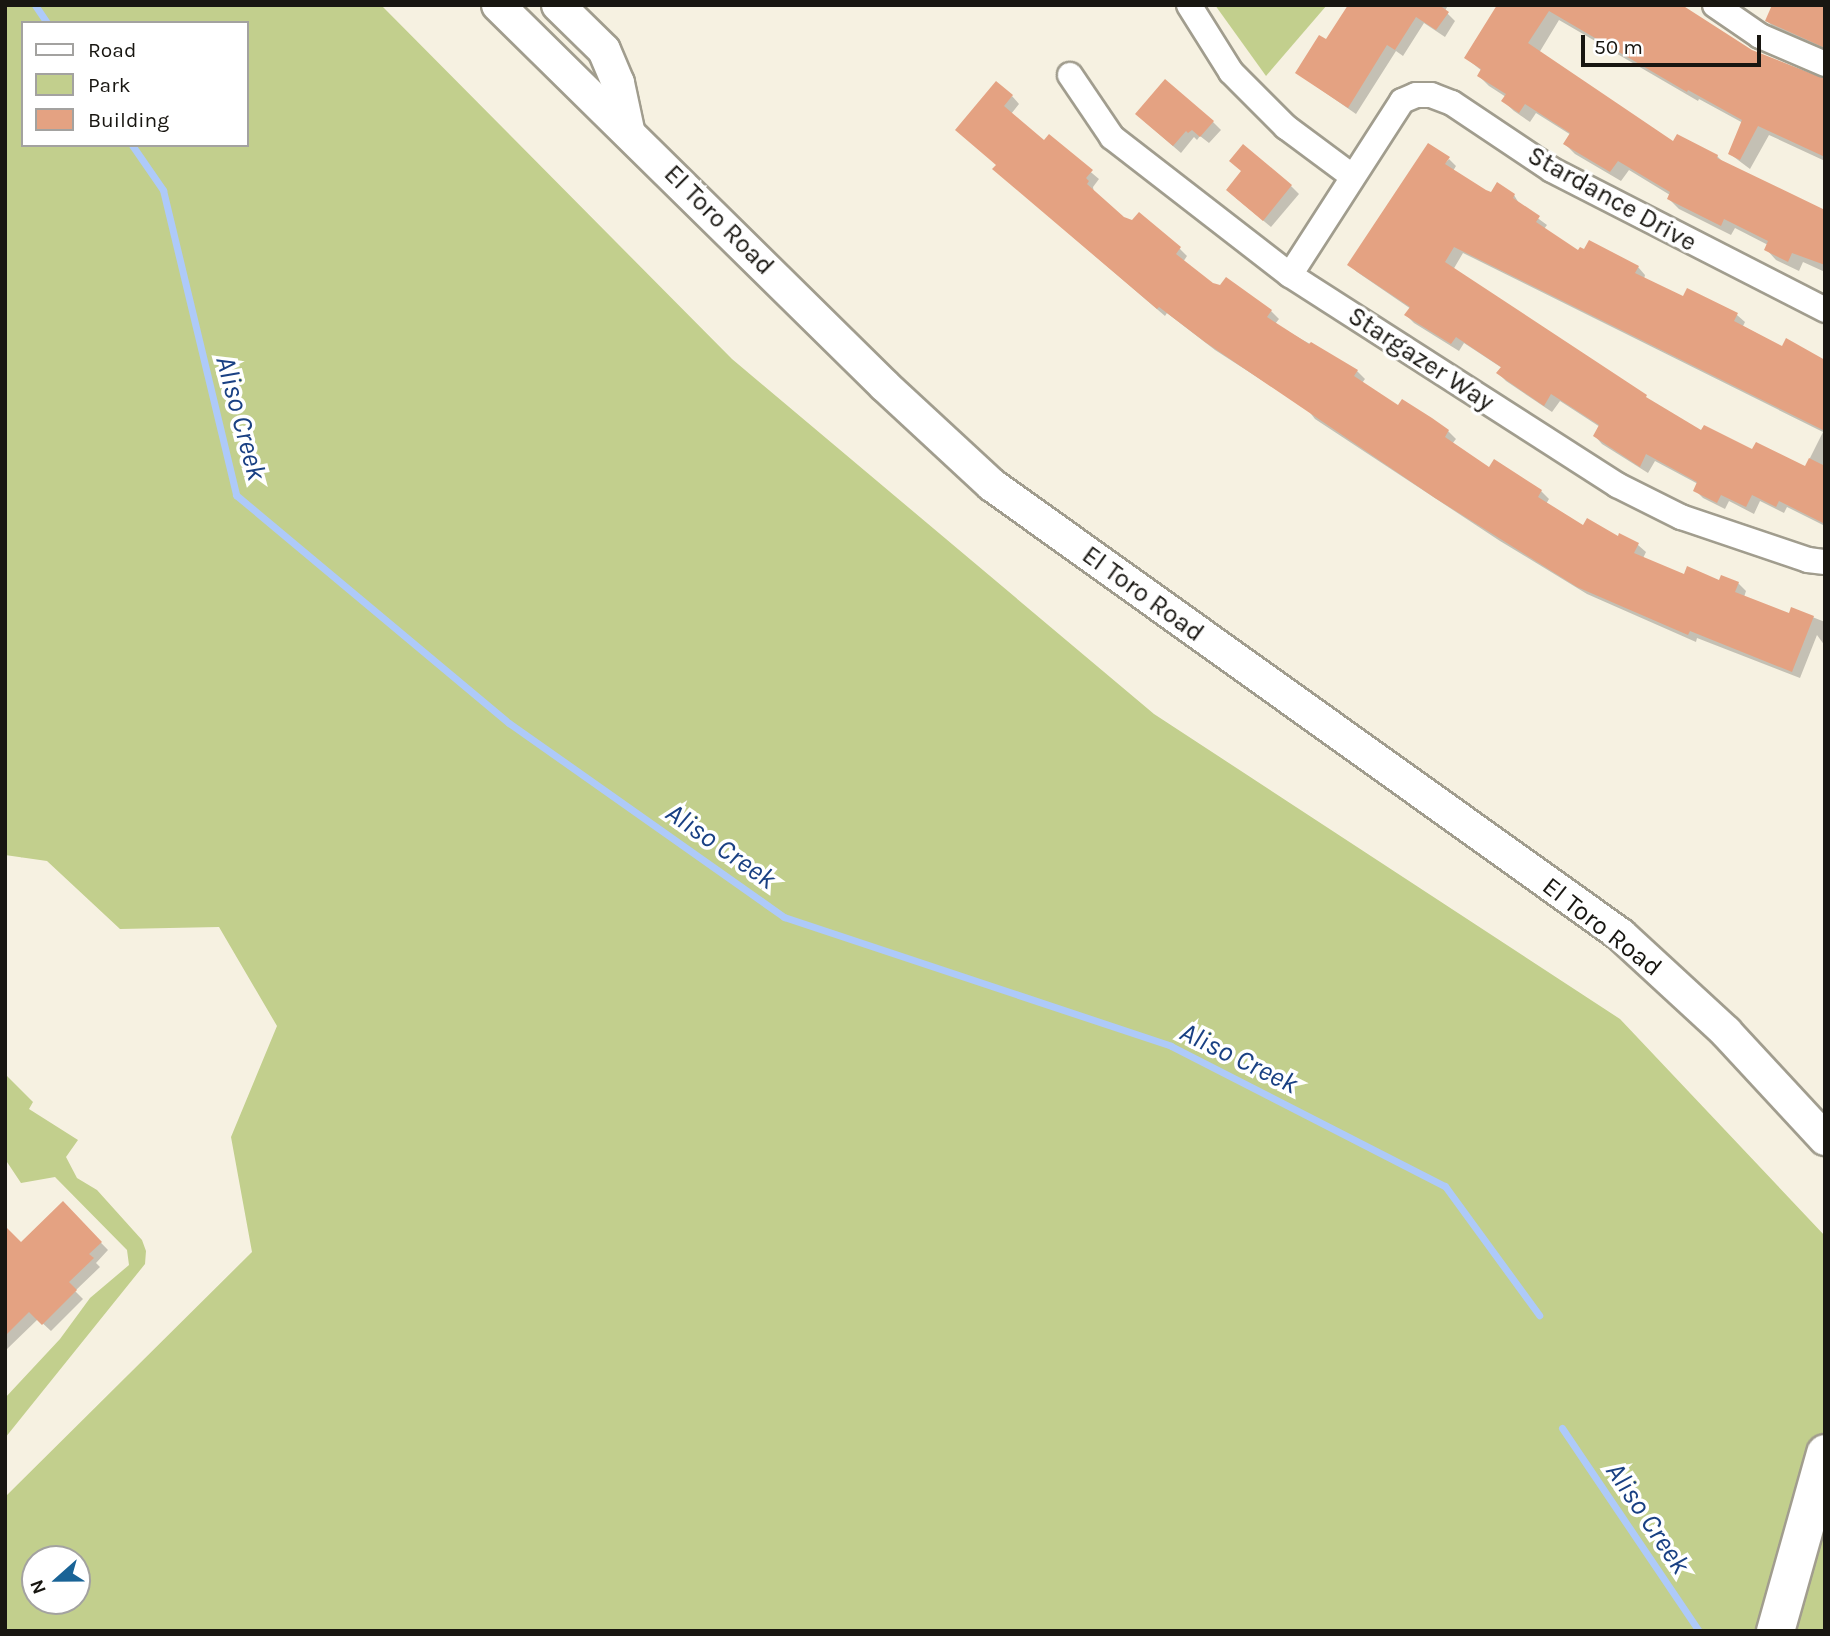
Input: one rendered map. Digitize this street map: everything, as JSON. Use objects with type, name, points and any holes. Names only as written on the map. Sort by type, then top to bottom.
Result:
[{"type":"highway","points":[[1775,1631],[1825,1453]]},
{"type":"main road","name":"El Toro Road","points":[[498,5],[628,130],[885,386],[992,485],[1621,935],[1726,1032],[1825,1139]]},
{"type":"main road","points":[[558,5],[604,50],[618,83],[628,130]]},
{"type":"street","points":[[1189,5],[1231,72],[1286,127],[1352,176],[1290,275]]},
{"type":"street","points":[[1725,8],[1760,36],[1825,64]]},
{"type":"street","name":"Stargazer Way","points":[[1070,75],[1112,137],[1290,275],[1617,485],[1681,517],[1808,561],[1825,562]]},
{"type":"street","name":"Stardance Drive","points":[[1352,176],[1402,101],[1416,95],[1431,95],[1452,103],[1552,170],[1825,310]]},
{"type":"green space","points":[[5,5],[381,5],[732,359],[1154,714],[1620,1019],[1825,1236],[1825,1631],[5,1631],[5,1497],[252,1252],[231,1137],[277,1026],[219,927],[120,929],[47,861],[5,855]]},
{"type":"green space","points":[[1215,5],[1327,5],[1266,76]]},
{"type":"green space","points":[[5,1074],[33,1102],[29,1109],[78,1140],[66,1157],[77,1178],[97,1190],[142,1240],[146,1251],[145,1264],[5,1438],[5,1398],[60,1339],[90,1298],[129,1265],[127,1250],[55,1177],[21,1183],[5,1159]]},
{"type":"building","points":[[1348,5],[1439,5],[1449,12],[1436,30],[1416,17],[1395,50],[1387,45],[1348,108],[1295,73],[1319,35],[1326,39]]},
{"type":"building","points":[[1497,5],[1682,5],[1752,50],[1825,79],[1825,157],[1758,126],[1740,160],[1728,154],[1742,120],[1688,90],[1687,92],[1549,11],[1528,43],[1673,141],[1677,134],[1718,155],[1717,158],[1825,210],[1825,265],[1792,253],[1788,262],[1764,250],[1768,241],[1724,219],[1721,226],[1667,199],[1670,192],[1618,161],[1610,172],[1563,144],[1570,133],[1525,104],[1519,113],[1501,101],[1506,94],[1477,76],[1481,69],[1464,58]]},
{"type":"building","points":[[1772,5],[1825,5],[1825,48],[1765,21]]},
{"type":"building","points":[[1165,79],[1214,121],[1200,137],[1192,130],[1188,133],[1186,131],[1173,146],[1135,114]]},
{"type":"building","points":[[996,81],[1013,95],[1004,106],[1044,140],[1049,134],[1093,170],[1086,178],[1089,181],[1087,184],[1124,217],[1132,220],[1139,212],[1181,247],[1176,254],[1213,283],[1220,285],[1226,277],[1272,310],[1267,317],[1309,344],[1311,342],[1358,370],[1354,376],[1398,405],[1402,399],[1432,418],[1449,430],[1445,437],[1489,467],[1494,459],[1542,490],[1538,497],[1583,525],[1587,518],[1618,536],[1619,533],[1639,543],[1634,553],[1684,574],[1687,566],[1719,580],[1721,575],[1739,582],[1735,592],[1789,613],[1791,607],[1814,616],[1792,672],[1690,631],[1688,635],[1577,587],[1435,498],[1205,342],[1159,307],[1157,309],[992,169],[996,165],[955,130]]},
{"type":"building","points":[[1428,143],[1450,157],[1445,164],[1486,190],[1491,192],[1497,182],[1515,194],[1513,198],[1540,216],[1536,222],[1578,250],[1580,247],[1584,249],[1589,240],[1639,266],[1635,273],[1683,296],[1687,288],[1738,313],[1734,321],[1782,346],[1786,338],[1825,360],[1825,431],[1454,247],[1445,262],[1647,395],[1646,397],[1701,430],[1704,425],[1752,449],[1756,442],[1805,466],[1809,458],[1825,466],[1825,524],[1779,501],[1776,507],[1752,495],[1746,507],[1721,495],[1717,503],[1693,491],[1697,482],[1646,454],[1640,467],[1593,436],[1599,425],[1551,394],[1544,406],[1496,373],[1501,367],[1456,337],[1451,344],[1404,315],[1410,307],[1347,265]]},
{"type":"building","points":[[1243,144],[1292,185],[1263,221],[1226,190],[1241,171],[1229,161]]},
{"type":"building","points":[[63,1201],[102,1242],[89,1254],[94,1258],[69,1282],[77,1290],[42,1325],[29,1312],[5,1336],[5,1226],[21,1242]]},
{"type":"waterway","name":"Aliso Creek","points":[[35,5],[46,21]]},
{"type":"waterway","name":"Aliso Creek","points":[[133,147],[163,190],[236,495],[509,723],[784,917],[1171,1046],[1445,1186],[1539,1315]]},
{"type":"waterway","name":"Aliso Creek","points":[[1562,1428],[1699,1631]]}]
